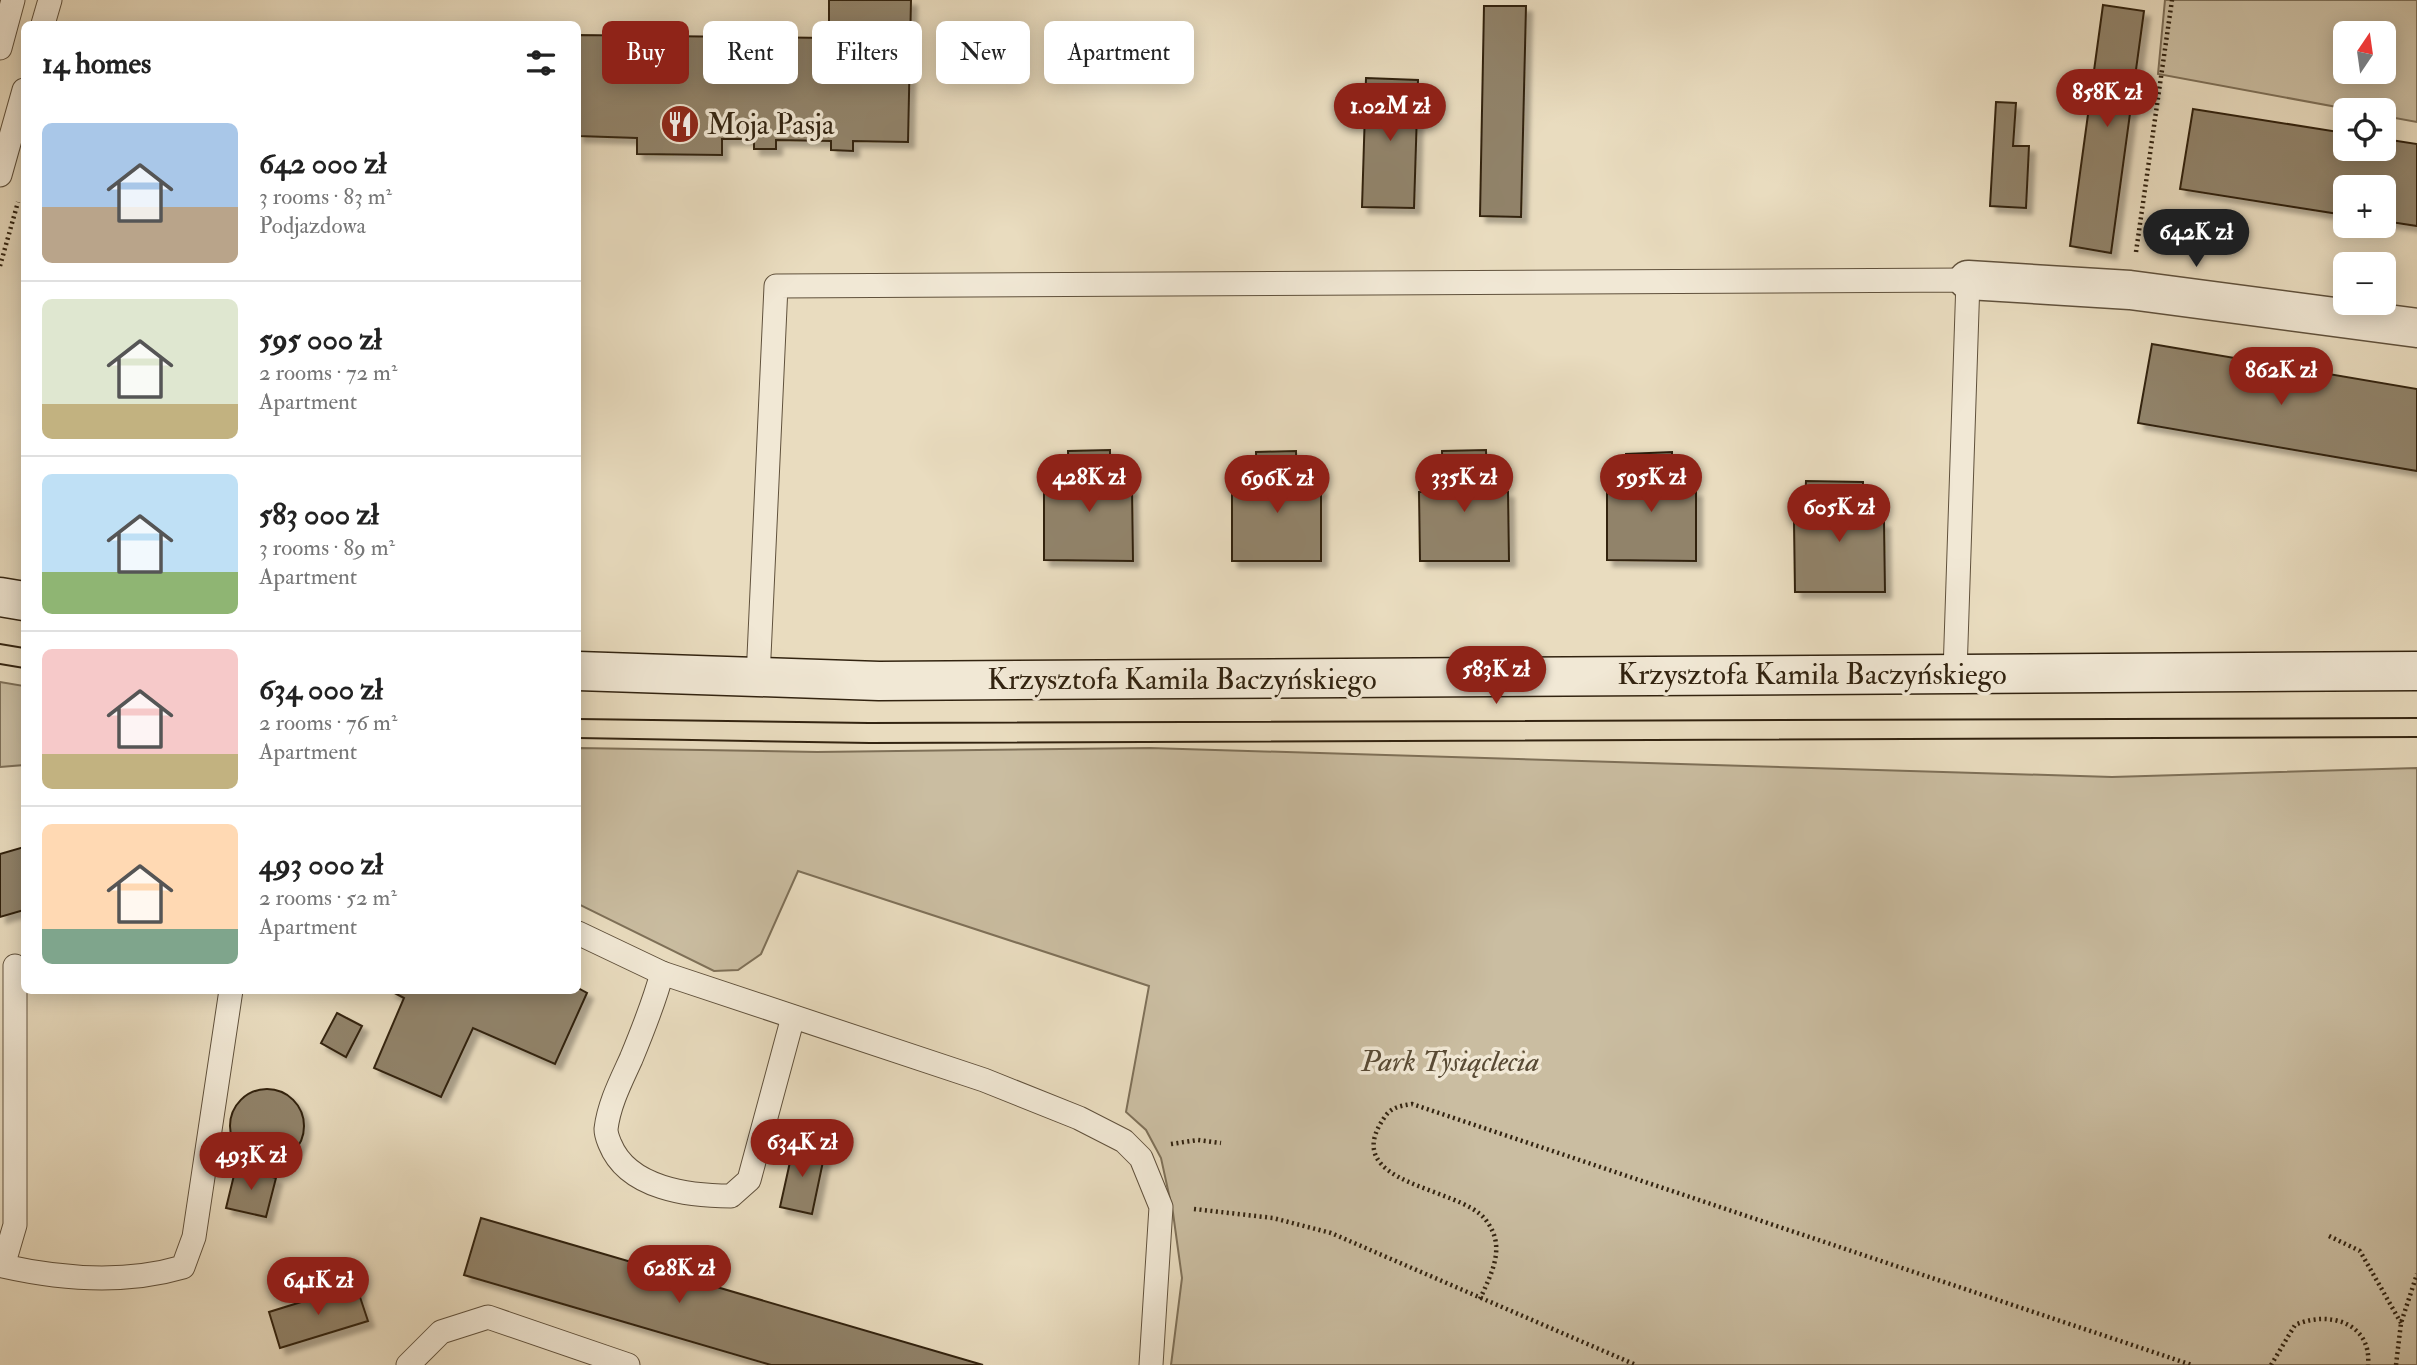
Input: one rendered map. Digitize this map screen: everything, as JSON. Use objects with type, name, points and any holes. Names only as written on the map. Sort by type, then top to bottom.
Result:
[{"type":"street","points":[[1968,280],[2130,290],[2417,328]]},
{"type":"street","points":[[0,597],[21,600]]},
{"type":"street","name":"Krzysztofa Kamila Baczyńskiego","points":[[581,671],[879,681],[2417,671]]},
{"type":"lane","points":[[0,48],[13,0]]},
{"type":"lane","points":[[44,21],[50,0]]},
{"type":"lane","points":[[0,176],[21,101]]},
{"type":"lane","points":[[758,678],[776,286],[1968,280],[1955,673]]},
{"type":"lane","points":[[581,934],[662,973],[984,1080],[1056,1109],[1124,1141],[1141,1158],[1161,1207],[1151,1365]]},
{"type":"lane","points":[[13,967],[15,1225],[1,1270],[44,1275],[149,1277],[183,1267],[194,1237],[230,994]]},
{"type":"lane","points":[[662,973],[653,1008],[612,1102],[606,1132],[614,1155],[633,1174],[656,1185],[704,1196],[731,1196],[749,1180],[793,1017]]},
{"type":"lane","points":[[408,1365],[442,1332],[488,1317],[628,1365]]},
{"type":"path","points":[[2130,290],[2172,0]]},
{"type":"path","points":[[0,266],[19,198]]},
{"type":"path","points":[[1480,1299],[1497,1261],[1497,1248],[1486,1220],[1476,1210],[1397,1176],[1378,1161],[1374,1149],[1376,1136],[1385,1115],[1396,1107],[1412,1104],[2192,1365]]},
{"type":"path","points":[[1141,1158],[1178,1141],[1221,1143]]},
{"type":"path","points":[[1161,1207],[1273,1218],[1331,1233],[1636,1365]]},
{"type":"path","points":[[2329,1237],[2360,1251],[2402,1323]]},
{"type":"path","points":[[2396,1365],[2402,1323],[2417,1274]]},
{"type":"path","points":[[2271,1365],[2295,1325],[2316,1319],[2338,1321],[2362,1333],[2368,1344],[2368,1365]]},
{"type":"green space","points":[[2165,0],[2417,0],[2417,122],[2396,118],[2396,98],[2333,98],[2333,106],[2158,74]]},
{"type":"green space","points":[[0,682],[21,686],[21,765],[0,767]]},
{"type":"green space","name":"Park Tysiąclecia","points":[[581,748],[817,752],[1150,748],[2112,777],[2417,768],[2417,1365],[1171,1365],[1182,1278],[1173,1213],[1161,1158],[1146,1130],[1126,1112],[1149,986],[798,871],[761,954],[738,970],[714,971],[581,905]]},
{"type":"building","points":[[829,0],[911,0],[911,21],[829,21]]},
{"type":"building","points":[[2103,5],[2144,11],[2111,253],[2070,246]]},
{"type":"building","points":[[1484,6],[1526,6],[1521,217],[1480,216]]},
{"type":"building","points":[[581,35],[602,35],[602,84],[689,84],[689,36],[703,36],[703,84],[798,84],[798,38],[812,38],[812,84],[909,84],[908,142],[853,141],[853,151],[831,150],[831,141],[776,140],[776,149],[754,149],[754,139],[722,139],[722,155],[637,154],[637,138],[581,136]]},
{"type":"building","points":[[1366,78],[1418,80],[1414,208],[1362,207]]},
{"type":"building","points":[[1996,102],[2016,103],[2013,146],[2029,146],[2026,208],[1990,206]]},
{"type":"building","points":[[2193,109],[2333,131],[2333,161],[2396,161],[2396,141],[2417,144],[2417,226],[2396,223],[2396,175],[2333,175],[2333,213],[2180,189]]},
{"type":"building","points":[[2152,344],[2417,389],[2417,471],[2138,423]]},
{"type":"building","points":[[1110,450],[1110,488],[1132,488],[1133,561],[1044,560],[1044,488],[1069,489],[1068,451]]},
{"type":"building","points":[[1486,450],[1487,491],[1508,492],[1509,561],[1420,561],[1419,492],[1443,491],[1442,451]]},
{"type":"building","points":[[1296,451],[1297,489],[1321,488],[1321,561],[1232,561],[1232,488],[1257,490],[1256,452]]},
{"type":"building","points":[[1672,452],[1672,491],[1696,491],[1696,561],[1607,560],[1607,491],[1627,491],[1626,454]]},
{"type":"building","points":[[1806,481],[1863,482],[1862,521],[1884,522],[1885,592],[1795,592],[1794,522],[1839,521],[1840,507],[1805,506]]},
{"type":"building","points":[[21,848],[21,911],[0,917],[0,854]]},
{"type":"building","points":[[581,990],[587,993],[555,1064],[473,1028],[441,1097],[374,1068],[404,998],[396,994],[581,994]]},
{"type":"building","points":[[337,1013],[362,1026],[346,1057],[321,1043]]},
{"type":"building","points":[[267,1089],[281,1092],[293,1100],[301,1112],[304,1126],[301,1140],[293,1152],[281,1160],[267,1163],[253,1160],[241,1152],[233,1140],[230,1126],[233,1112],[241,1100],[253,1092]]},
{"type":"building","points":[[794,1145],[825,1152],[812,1214],[780,1207],[790,1162],[784,1162],[787,1151],[792,1153]]},
{"type":"building","points":[[236,1167],[276,1178],[266,1217],[226,1208]]},
{"type":"building","points":[[481,1218],[983,1365],[771,1365],[464,1275]]},
{"type":"building","points":[[356,1285],[368,1321],[280,1348],[269,1312]]},
{"type":"tram line","points":[[0,644],[21,648]]},
{"type":"tram line","points":[[0,664],[21,668]]},
{"type":"tram line","points":[[581,719],[869,723],[2417,718]]},
{"type":"tram line","points":[[581,738],[870,743],[2417,737]]},
{"type":"place","name":"Moja Pasja","points":[[680,124]]}]
